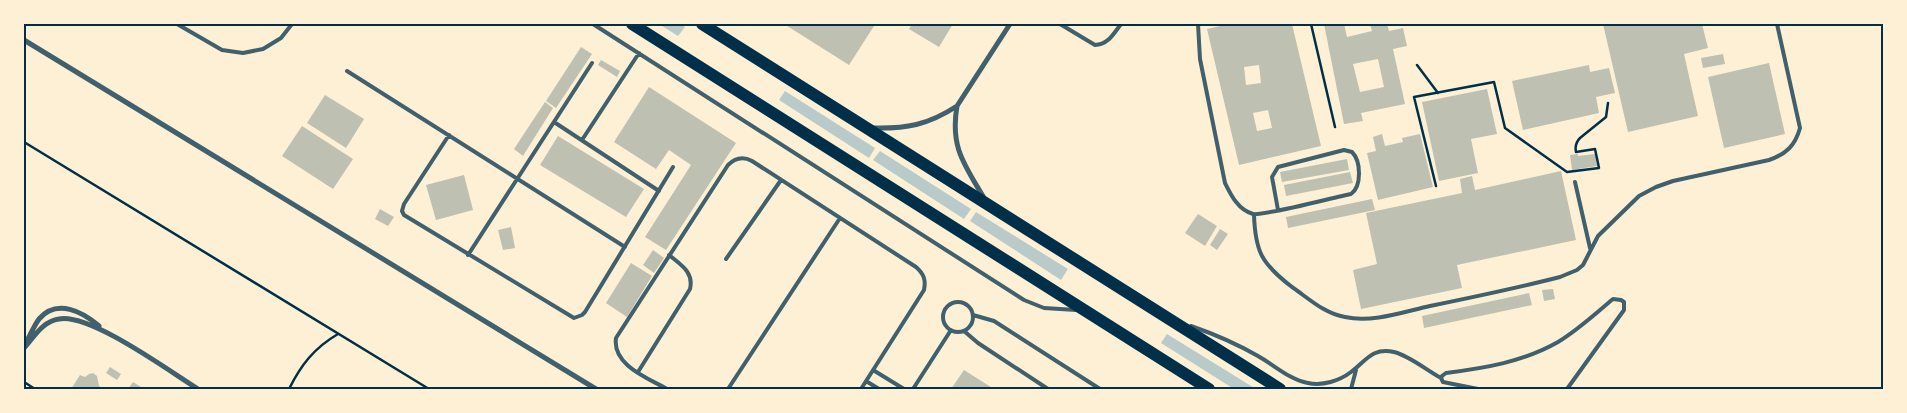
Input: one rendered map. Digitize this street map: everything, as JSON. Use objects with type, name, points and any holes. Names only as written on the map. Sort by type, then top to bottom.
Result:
[{"type":"main road","points":[[632,24],[1085,310],[1204,388]]},
{"type":"main road","points":[[702,24],[1280,389]]},
{"type":"street","points":[[869,128],[904,127],[921,124],[938,118],[957,106],[1010,24]]},
{"type":"street","points":[[24,40],[596,389]]},
{"type":"street","points":[[957,106],[955,130],[959,153],[988,204]]},
{"type":"street","points":[[24,347],[39,319],[46,312],[66,308],[77,310],[103,330],[198,389]]},
{"type":"street","points":[[24,347],[47,323],[58,319],[68,318],[103,330]]},
{"type":"lane","points":[[177,24],[222,50],[243,53],[263,49],[281,38],[292,24]]},
{"type":"lane","points":[[593,24],[1024,300],[1044,308],[1085,310]]},
{"type":"lane","points":[[1060,24],[1095,45],[1099,45],[1106,43],[1121,24]]},
{"type":"lane","points":[[1198,24],[1200,59],[1225,183],[1234,200],[1243,209],[1254,214],[1278,210],[1351,194],[1359,182],[1355,154],[1344,150],[1278,167],[1272,177],[1278,210]]},
{"type":"lane","points":[[1254,214],[1255,241],[1260,254],[1273,273],[1325,310],[1343,317],[1356,319],[1384,316],[1560,277],[1577,270],[1583,265],[1590,248],[1598,236],[1639,196],[1673,181],[1769,160],[1782,155],[1792,147],[1800,128],[1778,24]]},
{"type":"lane","points":[[582,140],[639,53]]},
{"type":"lane","points":[[468,255],[592,62]]},
{"type":"lane","points":[[347,71],[625,247]]},
{"type":"lane","points":[[554,122],[659,191]]},
{"type":"lane","points":[[448,135],[404,204],[402,211],[406,217],[574,318],[585,312],[673,167]]},
{"type":"lane","points":[[667,389],[622,362],[616,351],[616,338],[728,165],[738,158],[748,159],[916,267],[923,274],[925,279],[924,290],[861,389]]},
{"type":"lane","points":[[726,259],[781,180]]},
{"type":"lane","points":[[1575,182],[1590,248]]},
{"type":"lane","points":[[728,389],[840,218]]},
{"type":"lane","points":[[638,372],[690,289],[691,280],[687,269],[669,255]]},
{"type":"lane","points":[[1441,378],[1444,374],[1506,364],[1541,350],[1574,331],[1613,299],[1622,300],[1624,302],[1624,310],[1567,389]]},
{"type":"lane","points":[[964,331],[969,327],[973,315],[970,308],[965,304],[959,302],[952,303],[944,313],[943,320],[946,326],[952,330],[964,331],[978,343],[1048,389]]},
{"type":"lane","points":[[973,315],[994,321],[1100,389]]},
{"type":"lane","points":[[1171,320],[1223,338],[1294,378],[1307,383],[1322,384],[1329,382],[1357,368],[1371,354],[1390,351],[1401,355],[1441,378],[1443,382],[1478,389]]},
{"type":"lane","points":[[913,389],[952,330]]},
{"type":"lane","points":[[1352,389],[1357,368]]},
{"type":"lane","points":[[873,370],[904,389]]},
{"type":"lane","points":[[866,381],[879,389]]},
{"type":"path","points":[[1311,24],[1335,126]]},
{"type":"path","points":[[1417,65],[1438,93]]},
{"type":"path","points":[[1436,186],[1414,98],[1494,82],[1505,128],[1567,172],[1599,168],[1595,149],[1576,152],[1575,148],[1580,138],[1606,117],[1608,102]]},
{"type":"path","points":[[24,142],[429,389]]},
{"type":"path","points":[[289,389],[306,359],[316,349],[338,334]]},
{"type":"path","points":[[24,382],[35,389]]},
{"type":"shaded area","points":[[659,24],[680,24],[685,27],[678,36]]},
{"type":"shaded area","points":[[785,91],[875,148],[869,158],[779,100]]},
{"type":"shaded area","points":[[880,151],[971,209],[964,219],[873,160]]},
{"type":"shaded area","points":[[976,212],[1068,269],[1061,280],[970,221]]},
{"type":"shaded area","points":[[1167,334],[1256,389],[1234,389],[1161,343]]},
{"type":"building","points":[[784,24],[870,24],[874,26],[849,65]]},
{"type":"building","points":[[912,24],[953,24],[939,47],[909,29]]},
{"type":"building","points":[[1229,24],[1292,24],[1321,146],[1239,165],[1207,29]],"holes":[[[1259,65],[1261,83],[1246,85],[1244,67]],[[1268,110],[1272,128],[1257,131],[1253,113]]]},
{"type":"building","points":[[1324,24],[1344,24],[1347,37],[1372,31],[1370,24],[1387,24],[1389,31],[1403,28],[1407,46],[1393,49],[1405,104],[1361,113],[1363,121],[1344,124]],"holes":[[[1378,59],[1384,87],[1360,92],[1353,64]]]},
{"type":"building","points":[[1603,24],[1702,24],[1708,48],[1684,54],[1698,116],[1628,132]]},
{"type":"building","points":[[581,47],[592,54],[556,108],[546,101]]},
{"type":"building","points":[[1723,54],[1725,64],[1703,68],[1701,58]]},
{"type":"building","points":[[601,60],[620,71],[617,77],[598,65]]},
{"type":"building","points":[[1769,63],[1785,134],[1724,148],[1708,77]]},
{"type":"building","points":[[1589,65],[1590,72],[1609,68],[1615,93],[1596,97],[1599,113],[1523,130],[1512,81]]},
{"type":"building","points":[[649,87],[736,143],[666,250],[645,237],[691,165],[669,150],[656,169],[614,142]]},
{"type":"building","points":[[1487,89],[1497,134],[1471,139],[1478,173],[1439,181],[1422,102]]},
{"type":"building","points":[[325,95],[364,119],[346,148],[307,123]]},
{"type":"building","points":[[545,102],[553,108],[523,156],[514,149]]},
{"type":"building","points":[[302,126],[353,159],[333,189],[282,156]]},
{"type":"building","points":[[1382,134],[1385,146],[1403,142],[1402,138],[1420,134],[1433,187],[1378,200],[1367,153],[1376,151],[1373,137]]},
{"type":"building","points":[[558,136],[644,189],[626,217],[540,165]]},
{"type":"building","points":[[1578,154],[1578,156],[1595,154],[1597,166],[1572,170],[1570,155]]},
{"type":"building","points":[[1347,159],[1349,170],[1282,182],[1280,172]]},
{"type":"building","points":[[1561,171],[1576,240],[1457,265],[1462,288],[1361,309],[1353,270],[1377,264],[1366,213],[1462,193],[1460,179],[1472,176],[1475,190]]},
{"type":"building","points":[[1350,172],[1353,183],[1286,196],[1284,185]]},
{"type":"building","points":[[464,175],[473,210],[436,220],[426,185]]},
{"type":"building","points":[[1372,199],[1375,210],[1288,228],[1286,217]]},
{"type":"building","points":[[380,209],[394,217],[388,226],[375,219]]},
{"type":"building","points":[[1198,214],[1217,226],[1205,246],[1185,233]]},
{"type":"building","points":[[511,227],[515,248],[503,250],[498,230]]},
{"type":"building","points":[[1220,229],[1228,234],[1217,250],[1210,245]]},
{"type":"building","points":[[653,250],[664,258],[654,273],[643,265]]},
{"type":"building","points":[[631,263],[652,276],[627,317],[606,303]]},
{"type":"building","points":[[1553,289],[1555,299],[1544,301],[1542,290]]},
{"type":"building","points":[[1529,293],[1532,305],[1424,328],[1422,316]]},
{"type":"building","points":[[110,367],[121,374],[117,380],[106,373]]},
{"type":"building","points":[[964,370],[994,389],[951,389]]},
{"type":"building","points":[[93,373],[97,376],[99,386],[104,389],[71,389],[80,375],[85,377]]},
{"type":"building","points":[[133,382],[141,387],[140,389],[128,389]]}]
